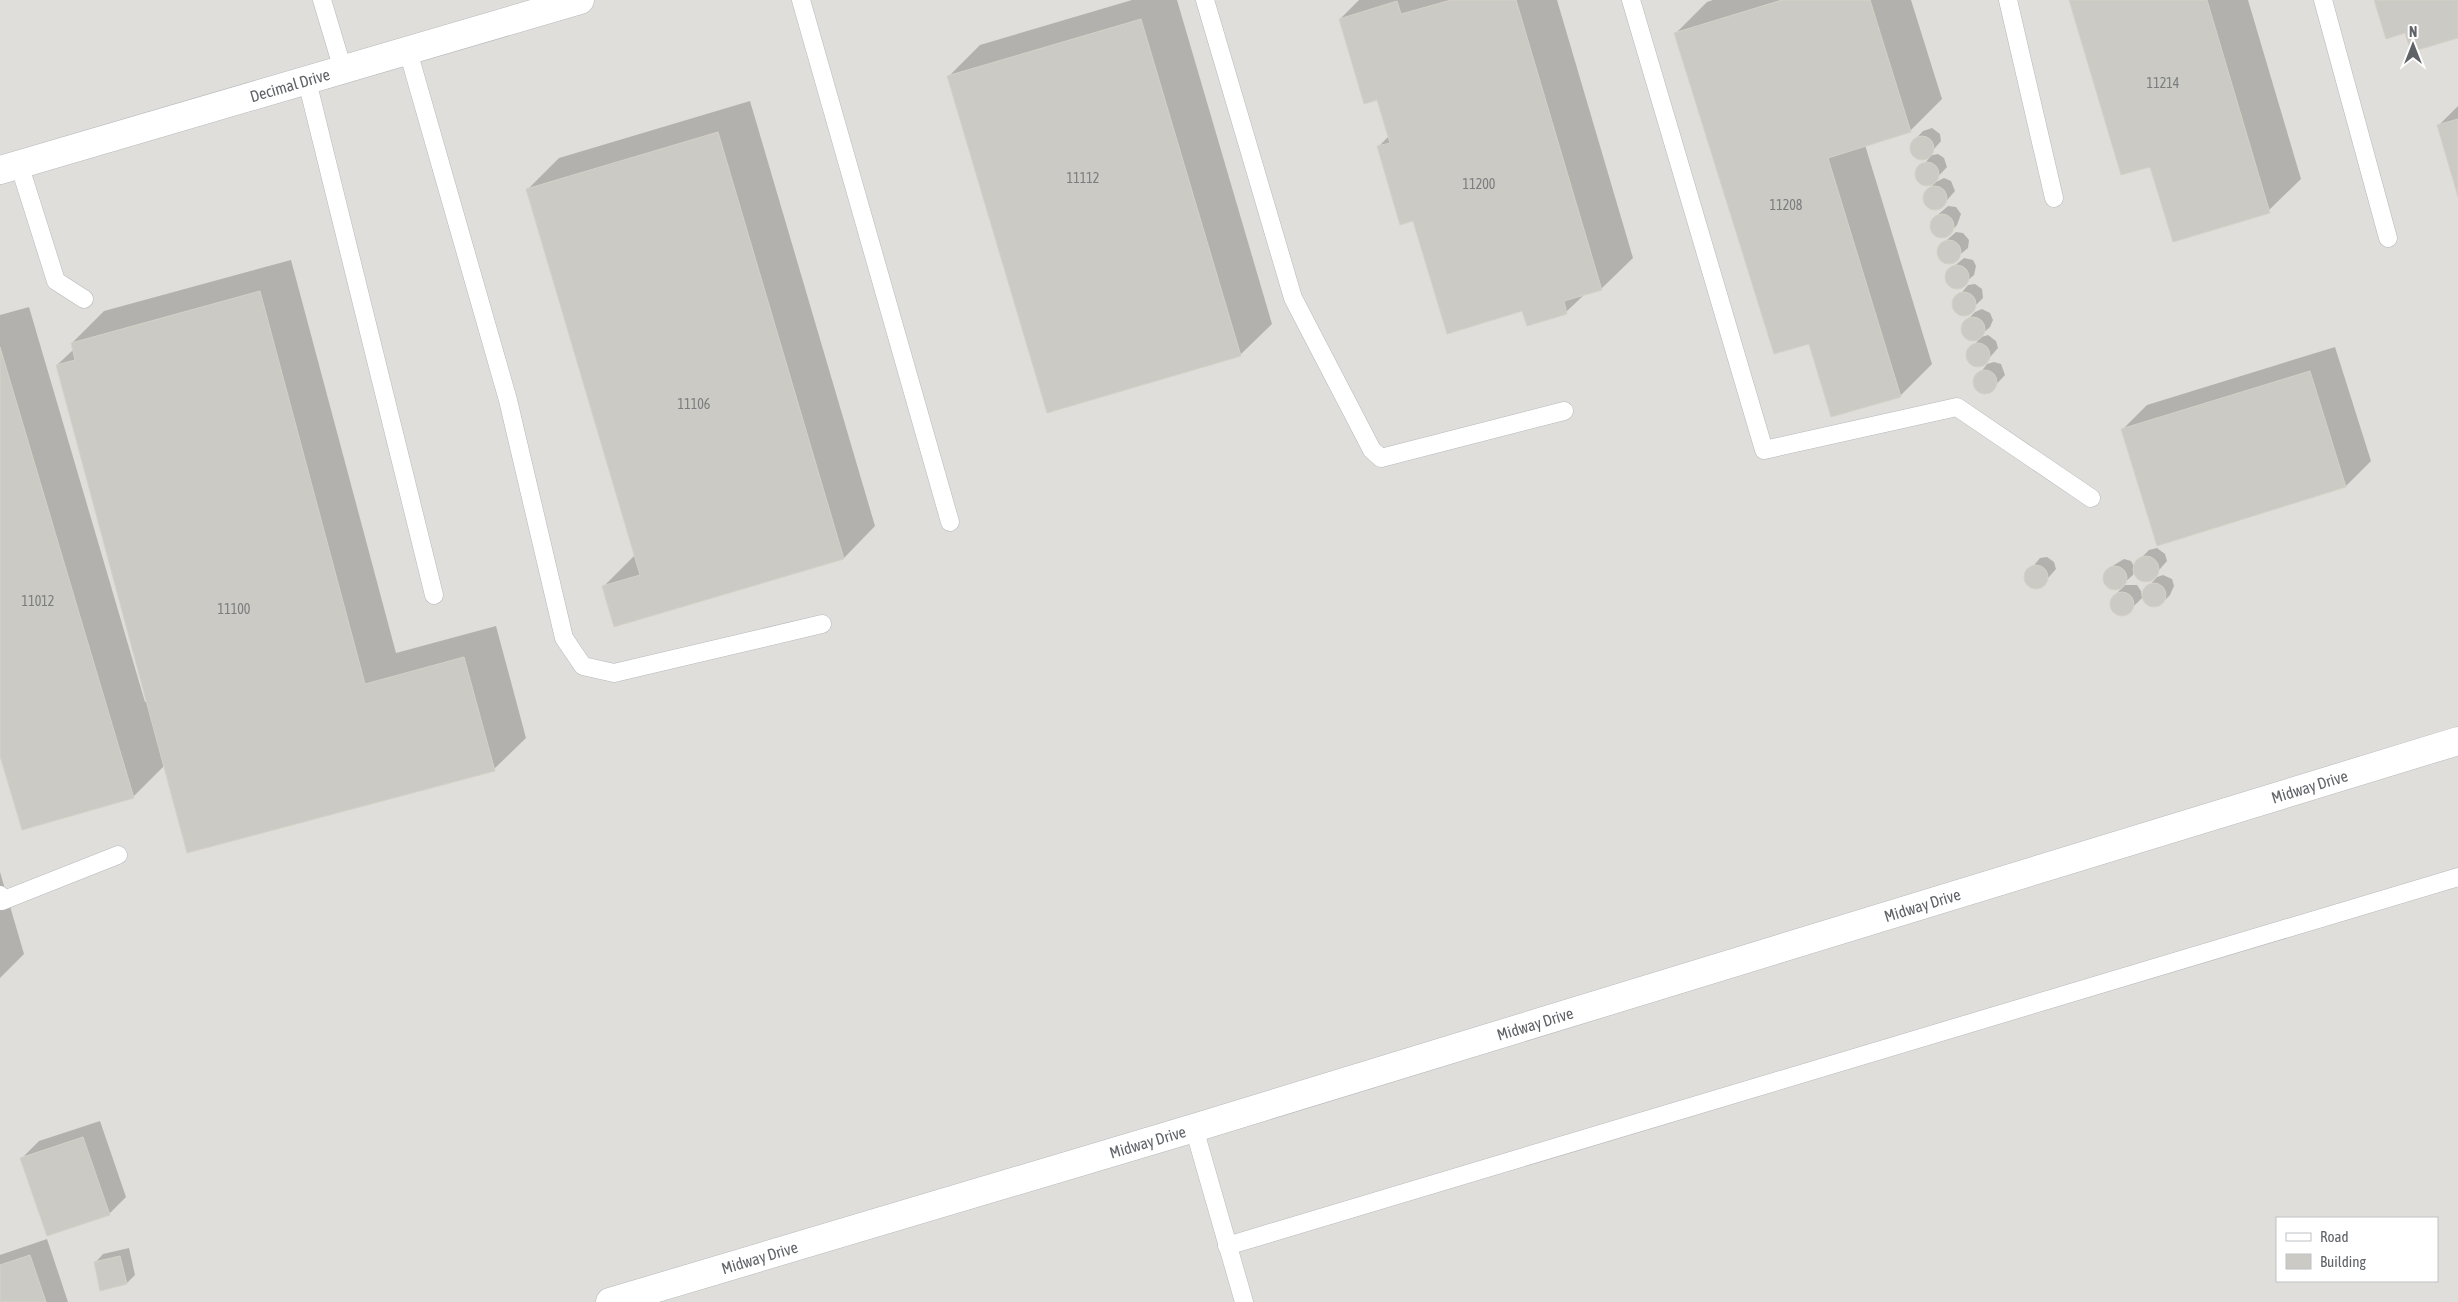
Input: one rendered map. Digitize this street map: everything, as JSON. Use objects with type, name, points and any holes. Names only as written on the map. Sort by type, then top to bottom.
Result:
[{"type":"street","name":"Decimal Drive","points":[[9,167],[580,0]]},
{"type":"street","name":"Midway Drive","points":[[610,1302],[1194,1128],[2458,741]]},
{"type":"lane","points":[[322,0],[343,70]]},
{"type":"lane","points":[[801,0],[950,522]]},
{"type":"lane","points":[[1205,0],[1293,298],[1372,450],[1381,458],[1564,411]]},
{"type":"lane","points":[[1631,0],[1764,450],[1957,407],[2090,498]]},
{"type":"lane","points":[[2008,0],[2054,198]]},
{"type":"lane","points":[[2323,0],[2388,238]]},
{"type":"lane","points":[[408,51],[508,400],[564,638],[583,666],[614,673],[822,624]]},
{"type":"lane","points":[[307,81],[434,595]]},
{"type":"lane","points":[[9,167],[56,281],[84,299]]},
{"type":"lane","points":[[0,896],[2,901],[118,855]]},
{"type":"lane","points":[[1227,1246],[2458,876]]},
{"type":"lane","points":[[1194,1128],[1244,1302]]},
{"type":"shaded area","points":[[0,0],[2458,0],[2458,1302],[0,1302]]},
{"type":"building","points":[[1451,0],[1516,0],[1602,290],[1564,301],[1567,314],[1527,326],[1522,311],[1447,334],[1413,221],[1400,225],[1377,146],[1390,143],[1377,100],[1364,104],[1339,19],[1397,1],[1401,14]]},
{"type":"building","points":[[1782,0],[1870,0],[1911,132],[1828,158],[1901,397],[1831,417],[1809,344],[1774,354],[1674,33]]},
{"type":"building","points":[[2069,0],[2207,0],[2270,213],[2173,242],[2150,167],[2121,175]]},
{"type":"building","points":[[2374,0],[2458,0],[2458,38],[2411,52],[2405,33],[2386,39]]},
{"type":"building","points":[[1141,19],[1241,356],[1047,413],[947,76]]},
{"type":"building","points":[[2458,119],[2458,197],[2437,125]]},
{"type":"building","points":[[718,132],[844,559],[614,627],[602,586],[640,575],[526,189]]},
{"type":"building","points":[[1922,136],[1927,137],[1933,143],[1933,153],[1927,159],[1922,160],[1917,159],[1911,153],[1910,148],[1911,143],[1917,137]]},
{"type":"building","points":[[1927,162],[1932,163],[1938,169],[1938,179],[1932,185],[1927,186],[1922,185],[1916,179],[1915,174],[1916,169],[1922,163]]},
{"type":"building","points":[[1935,186],[1940,187],[1946,193],[1946,203],[1940,209],[1935,210],[1930,209],[1924,203],[1923,198],[1924,193],[1930,187]]},
{"type":"building","points":[[1942,214],[1947,215],[1953,221],[1953,231],[1947,237],[1942,238],[1937,237],[1931,231],[1930,226],[1931,221],[1937,215]]},
{"type":"building","points":[[1949,240],[1954,241],[1960,247],[1960,257],[1954,263],[1949,264],[1944,263],[1938,257],[1937,252],[1938,247],[1944,241]]},
{"type":"building","points":[[1957,265],[1962,266],[1968,272],[1968,282],[1962,288],[1957,289],[1952,288],[1946,282],[1945,277],[1946,272],[1952,266]]},
{"type":"building","points":[[260,291],[365,684],[464,657],[495,771],[187,853],[56,365],[75,360],[71,343]]},
{"type":"building","points":[[1964,292],[1969,293],[1975,299],[1975,309],[1969,315],[1964,316],[1959,315],[1953,309],[1952,304],[1953,299],[1959,293]]},
{"type":"building","points":[[1973,317],[1978,318],[1984,324],[1984,334],[1978,340],[1973,341],[1968,340],[1962,334],[1961,329],[1962,324],[1968,318]]},
{"type":"building","points":[[1978,343],[1983,344],[1989,350],[1989,360],[1983,366],[1978,367],[1973,366],[1967,360],[1966,355],[1967,350],[1973,344]]},
{"type":"building","points":[[0,347],[134,798],[22,830],[0,756]]},
{"type":"building","points":[[1985,370],[1990,371],[1996,377],[1996,387],[1990,393],[1985,394],[1980,393],[1974,387],[1973,382],[1974,377],[1980,371]]},
{"type":"building","points":[[2310,371],[2346,487],[2157,546],[2121,429]]},
{"type":"building","points":[[2146,556],[2155,560],[2159,569],[2155,578],[2146,582],[2137,578],[2133,569],[2137,560]]},
{"type":"building","points":[[2036,565],[2041,566],[2047,572],[2047,582],[2041,588],[2036,589],[2031,588],[2025,582],[2024,577],[2025,572],[2031,566]]},
{"type":"building","points":[[2115,566],[2120,567],[2126,573],[2126,583],[2120,589],[2115,590],[2110,589],[2104,583],[2103,578],[2104,573],[2110,567]]},
{"type":"building","points":[[2154,583],[2163,586],[2166,595],[2163,604],[2154,607],[2145,604],[2142,595],[2145,586]]},
{"type":"building","points":[[2122,592],[2131,595],[2134,604],[2131,613],[2122,616],[2113,613],[2110,604],[2113,595]]},
{"type":"building","points":[[83,1137],[110,1215],[47,1236],[20,1158]]},
{"type":"building","points":[[30,1255],[46,1302],[0,1302],[0,1265]]},
{"type":"building","points":[[120,1256],[127,1284],[100,1291],[94,1262]]}]
